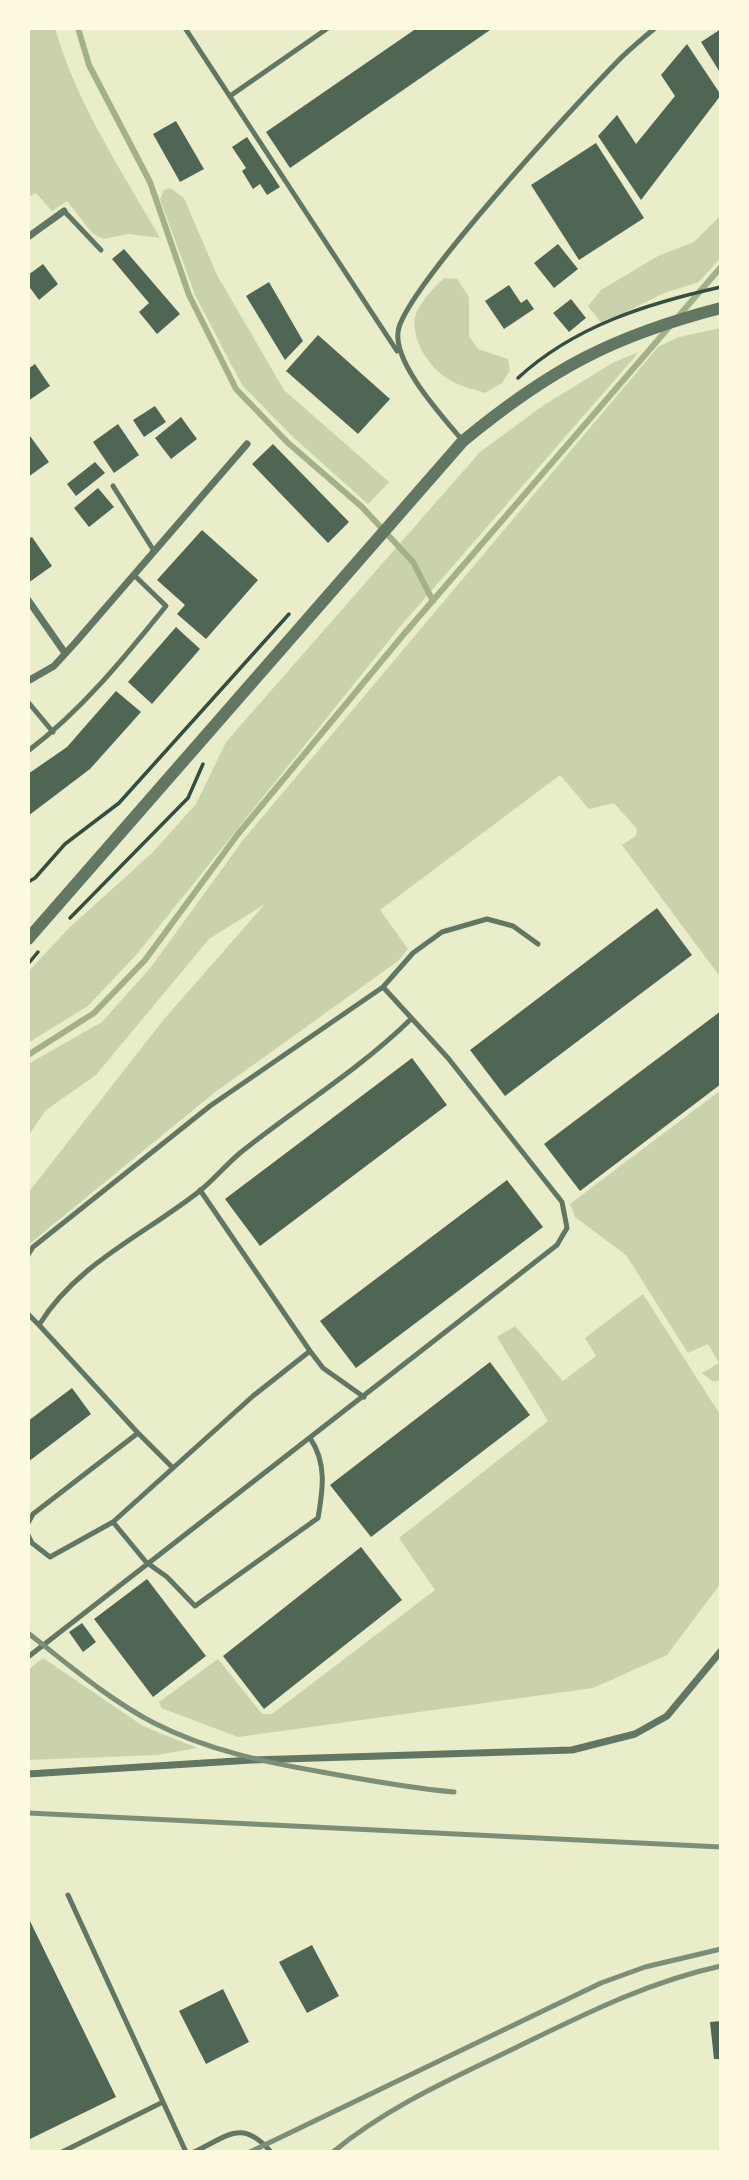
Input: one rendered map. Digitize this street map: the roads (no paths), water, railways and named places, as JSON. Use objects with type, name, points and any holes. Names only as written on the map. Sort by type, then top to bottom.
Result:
[{"type":"street","points":[[28,237],[64,211]]},
{"type":"street","points":[[28,939],[463,441],[528,389],[579,358],[641,331],[721,308]]},
{"type":"street","points":[[28,681],[54,666],[247,444]]},
{"type":"street","points":[[28,600],[65,653]]},
{"type":"street","points":[[28,1774],[252,1760],[572,1750],[635,1734],[667,1716],[721,1650]]},
{"type":"lane","points":[[185,28],[399,354],[437,410],[463,441]]},
{"type":"lane","points":[[230,96],[328,28]]},
{"type":"lane","points":[[399,354],[398,332],[407,307],[468,230],[616,62],[655,28]]},
{"type":"lane","points":[[64,211],[101,250]]},
{"type":"lane","points":[[113,486],[154,551]]},
{"type":"lane","points":[[28,751],[53,732],[112,672],[166,606],[134,575]]},
{"type":"lane","points":[[28,702],[53,732]]},
{"type":"lane","points":[[28,1255],[33,1247],[210,1106],[383,987],[413,953],[442,932],[487,919],[513,926],[538,944]]},
{"type":"lane","points":[[28,1657],[146,1562],[364,1397],[557,1245],[567,1228],[562,1202],[448,1058],[383,987]]},
{"type":"lane","points":[[39,1325],[65,1291],[116,1247],[200,1190],[239,1154],[343,1077],[411,1019]]},
{"type":"lane","points":[[200,1190],[323,1368],[364,1397]]},
{"type":"lane","points":[[28,1314],[172,1468]]},
{"type":"lane","points":[[28,1535],[50,1558],[113,1522],[253,1396],[310,1351]]},
{"type":"lane","points":[[28,1523],[33,1514],[138,1433]]},
{"type":"lane","points":[[113,1522],[146,1562],[167,1577],[195,1606],[318,1518],[323,1489],[322,1461],[310,1438]]},
{"type":"lane","points":[[68,1895],[161,2103],[186,2152]]},
{"type":"lane","points":[[62,2152],[161,2103]]},
{"type":"lane","points":[[194,2152],[234,2133],[248,2131],[257,2136],[271,2152]]},
{"type":"waterway","points":[[78,28],[89,65],[150,182],[189,295],[236,389],[287,442],[362,507],[413,562],[433,601]]},
{"type":"waterway","points":[[28,1055],[94,1013],[145,960],[238,834],[404,634],[721,267]]},
{"type":"railway","points":[[28,1633],[121,1703],[154,1723],[194,1741],[279,1764],[388,1784],[454,1792]]},
{"type":"railway","points":[[28,1813],[721,1847]]},
{"type":"railway","points":[[250,2152],[601,1983],[645,1967],[721,1949]]},
{"type":"railway","points":[[333,2152],[375,2121],[420,2095],[564,2024],[667,1981],[721,1966]]}]
